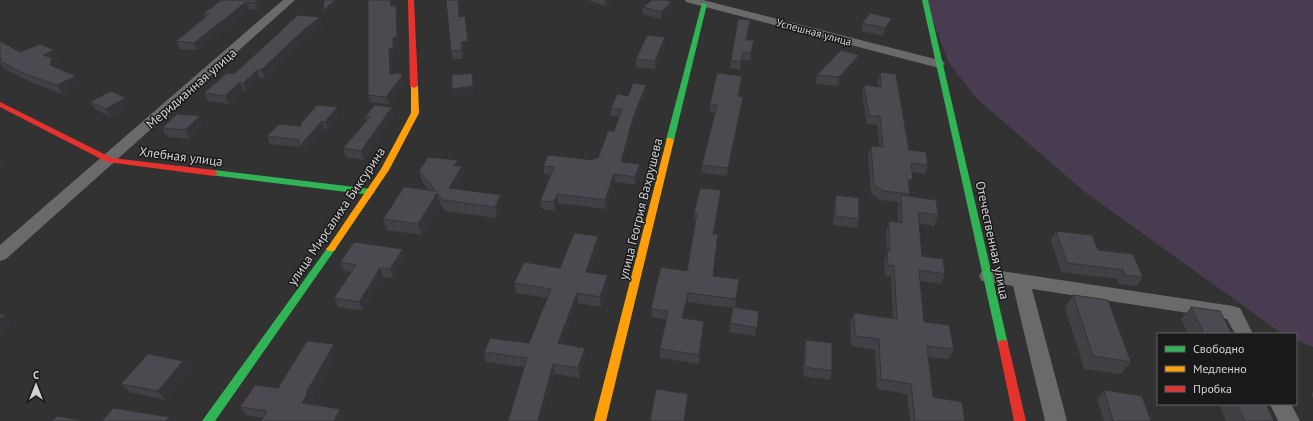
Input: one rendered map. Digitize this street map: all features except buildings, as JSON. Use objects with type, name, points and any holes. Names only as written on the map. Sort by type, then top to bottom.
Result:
[{"type":"street","name":"Меридианная улица","points":[[0,255],[110,160],[290,0]]},
{"type":"street","name":"улица Мирсалиха Биксурина","points":[[208,421],[371,192],[385,170],[415,113],[410,0]]},
{"type":"street","name":"Успешная улица","points":[[690,0],[939,64]]},
{"type":"street","name":"Отечественная улица","points":[[925,0],[952,114],[1020,421]]},
{"type":"street","name":"улица Геогрия Вахрушева","points":[[600,421],[704,4]]},
{"type":"street","name":"Хлебная улица","points":[[0,104],[110,160],[371,192]]},
{"type":"street","points":[[988,276],[1233,313],[1243,333]]},
{"type":"street","points":[[1021,281],[1056,421]]},
{"type":"street","points":[[1281,405],[1289,421]]},
{"type":"shaded area","points":[[925,0],[1313,0],[1313,347],[1297,340],[1297,333],[1281,333],[1085,192],[977,99],[949,63]]},
{"type":"traffic: fast","points":[[925,0],[1003,344]]},
{"type":"traffic: fast","points":[[670,140],[704,4]]},
{"type":"traffic: fast","points":[[214,173],[371,192]]},
{"type":"traffic: fast","points":[[208,421],[331,249]]},
{"type":"traffic: slow","points":[[331,249],[385,170],[415,113],[414,86]]},
{"type":"traffic: slow","points":[[600,421],[670,140]]},
{"type":"traffic: jam","points":[[411,0],[414,86]]},
{"type":"traffic: jam","points":[[0,104],[110,160],[214,173]]},
{"type":"traffic: jam","points":[[1003,344],[1020,421]]}]
